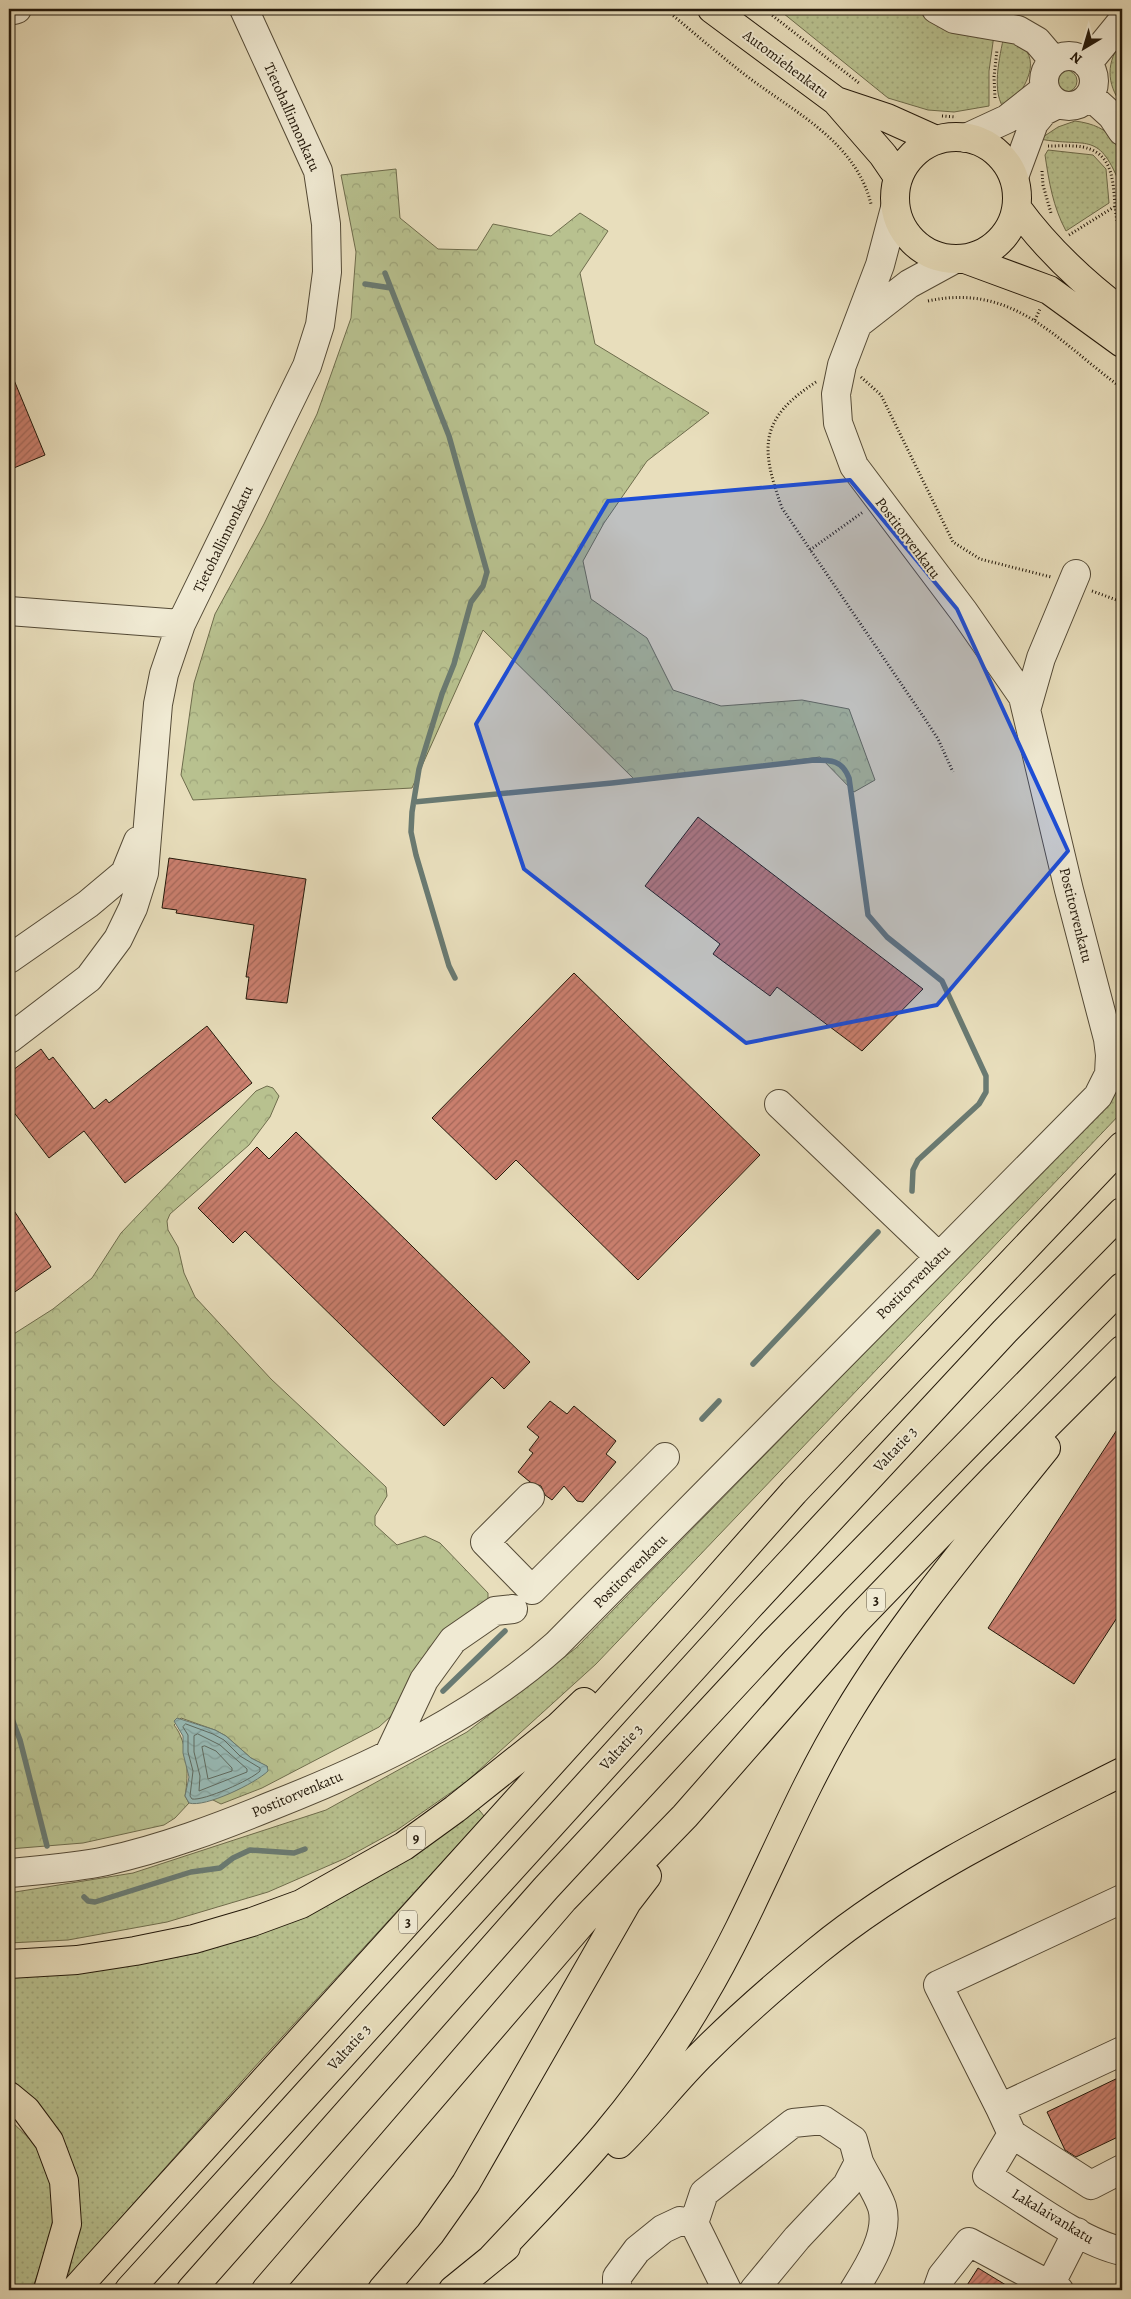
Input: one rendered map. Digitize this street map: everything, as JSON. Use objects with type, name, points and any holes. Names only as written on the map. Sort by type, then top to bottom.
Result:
[{"type":"main road","name":"Automiehenkatu","points":[[712,9],[836,101],[883,155],[898,178]]},
{"type":"main road","name":"Automiehenkatu","points":[[836,101],[887,118],[936,140]]},
{"type":"main road","points":[[959,259],[983,253],[999,242],[1011,226],[1017,208],[1014,178],[1006,163],[996,151],[982,142],[966,138],[936,140],[913,154],[898,178],[896,208],[902,227],[915,244],[933,255],[959,259],[1049,290],[1122,343]]},
{"type":"main road","points":[[1017,208],[1041,241],[1066,266],[1122,312]]},
{"type":"main road","name":"3","points":[[75,2290],[794,1492],[1122,1146]]},
{"type":"main road","name":"Valtatie 3","points":[[129,2290],[745,1611],[1005,1330],[1122,1212]]},
{"type":"main road","points":[[190,2290],[546,1888],[774,1642],[1122,1287]]},
{"type":"main road","name":"3","points":[[266,2290],[585,1919],[685,1816],[855,1622],[995,1476],[1078,1396],[1122,1350]]},
{"type":"main road","points":[[492,2258],[605,2136],[635,2098],[671,2046],[703,1996],[730,1948],[795,1810],[846,1714],[882,1659],[924,1601],[1055,1436],[1078,1396]]},
{"type":"main road","name":"9","points":[[9,1964],[77,1960],[135,1951],[219,1932],[301,1904],[381,1860],[404,1846],[455,1809],[558,1727],[678,1608],[741,1552]]},
{"type":"main road","points":[[453,2290],[541,2220],[624,2139],[704,2052],[818,1951],[882,1903],[938,1867],[1122,1772]]},
{"type":"main road","points":[[382,2290],[430,2234],[466,2183],[627,1902],[665,1853],[685,1816]]},
{"type":"main road","points":[[9,2096],[26,2110],[49,2141],[64,2181],[67,2224],[48,2290]]},
{"type":"street","name":"Tietohallinnonkatu","points":[[9,1039],[89,978],[118,939],[133,908],[144,873],[158,704],[164,674],[181,624],[307,366],[320,325],[328,272],[326,224],[318,171],[244,9]]},
{"type":"street","points":[[936,9],[954,19],[1018,30],[1037,41],[1054,61]]},
{"type":"street","points":[[1087,64],[1122,21]]},
{"type":"street","points":[[1064,56],[1072,56],[1087,64],[1094,80],[1090,96],[1078,104],[1068,106],[1052,97],[1045,74],[1054,61],[1064,56]]},
{"type":"street","points":[[1090,96],[1112,116],[1122,131]]},
{"type":"street","points":[[966,138],[1052,97]]},
{"type":"street","points":[[1014,178],[1034,123],[1052,97]]},
{"type":"street","name":"Postitorvenkatu","points":[[9,1873],[71,1867],[153,1850],[199,1835],[303,1794],[389,1754],[499,1690],[556,1645],[1098,1096],[1109,1074],[1110,1055],[1108,1039],[1069,890],[1027,707],[1016,685],[879,500],[849,456],[838,424],[836,394],[842,365],[880,265],[896,208]]},
{"type":"street","points":[[859,323],[909,284],[959,259]]},
{"type":"street","points":[[1027,707],[1041,658],[1074,578]]},
{"type":"street","points":[[9,611],[181,624]]},
{"type":"street","points":[[9,959],[88,904],[125,872],[149,812]]},
{"type":"street","points":[[779,1104],[938,1256]]},
{"type":"street","points":[[530,1497],[485,1542],[532,1590],[664,1458]]},
{"type":"street","points":[[389,1754],[424,1680],[453,1640],[494,1611],[513,1609]]},
{"type":"street","points":[[1122,1899],[938,1985],[1012,2134],[1090,2185],[1122,2169]]},
{"type":"street","points":[[1000,2108],[1122,2051]]},
{"type":"street","points":[[728,2290],[694,2223],[704,2193],[793,2123],[823,2120],[852,2140],[859,2162],[883,2208],[882,2235],[872,2262],[854,2290]]},
{"type":"street","name":"Lakalaivankatu","points":[[1012,2134],[987,2176],[1078,2232],[1108,2248],[1122,2250]]},
{"type":"street","points":[[754,2290],[797,2238],[847,2185],[859,2162]]},
{"type":"street","points":[[618,2290],[617,2277],[637,2250],[663,2229],[680,2221],[694,2223]]},
{"type":"street","points":[[936,2290],[942,2276],[969,2242],[1055,2287],[1078,2232]]},
{"type":"path","points":[[996,101],[994,77],[1000,27]]},
{"type":"path","points":[[1040,146],[1082,147],[1103,157],[1109,165],[1114,180],[1114,207],[1122,236]]},
{"type":"path","points":[[1064,238],[1114,207]]},
{"type":"path","points":[[954,772],[938,739],[925,719],[782,508],[774,485],[768,440],[771,427],[781,409],[808,387],[842,365],[866,380],[881,395],[948,536],[953,542],[980,559],[1074,578],[1122,602]]},
{"type":"path","points":[[810,550],[879,500]]},
{"type":"highlighted area","points":[[850,480],[957,609],[1068,851],[937,1005],[746,1043],[524,869],[476,724],[608,501]]},
{"type":"green space","points":[[778,9],[927,9],[994,35],[989,71],[989,106],[954,112],[928,110],[888,98]]},
{"type":"green space","points":[[1004,35],[1024,48],[1029,56],[1030,64],[1029,73],[1022,90],[1006,111],[1001,104],[997,85]]},
{"type":"green space","points":[[1122,41],[1122,105],[1113,89],[1110,73],[1113,57]]},
{"type":"green space","points":[[1066,70],[1074,73],[1077,81],[1074,89],[1066,92],[1058,89],[1055,81],[1058,73]]},
{"type":"green space","points":[[1075,121],[1099,127],[1113,140],[1120,158],[1119,182],[1104,155],[1097,148],[1089,144],[1040,139],[1058,127]]},
{"type":"green space","points":[[1048,150],[1093,155],[1106,169],[1109,203],[1066,231],[1058,213],[1050,185],[1045,155]]},
{"type":"green space","points":[[396,169],[400,218],[438,249],[477,250],[493,224],[551,236],[580,213],[608,231],[580,273],[595,344],[709,413],[647,461],[604,523],[583,561],[591,599],[647,638],[673,690],[721,706],[802,700],[849,709],[875,780],[854,792],[820,757],[637,782],[483,630],[412,788],[193,800],[181,775],[194,683],[215,614],[264,524],[317,414],[351,318],[356,252],[341,175]]},
{"type":"green space","points":[[1122,1085],[1122,1112],[596,1664],[466,1782],[397,1830],[346,1858],[268,1892],[167,1922],[68,1940],[9,1943],[9,1893],[133,1873],[326,1810],[467,1732],[576,1648],[1103,1109]]},
{"type":"green space","points":[[267,1086],[273,1088],[279,1096],[270,1117],[249,1145],[170,1214],[167,1221],[168,1230],[178,1247],[184,1273],[195,1297],[271,1379],[386,1487],[387,1496],[375,1516],[375,1525],[397,1545],[425,1536],[440,1543],[488,1593],[488,1599],[391,1716],[379,1727],[262,1788],[221,1804],[211,1799],[238,1789],[268,1767],[251,1758],[226,1736],[181,1718],[174,1725],[179,1732],[185,1749],[187,1778],[185,1796],[189,1803],[175,1818],[164,1825],[83,1843],[9,1849],[9,1337],[53,1309],[92,1278],[121,1233],[256,1091]]},
{"type":"green space","points":[[476,1806],[484,1816],[251,2071],[117,2222],[67,2283],[78,2227],[33,2102],[9,2082],[9,1973],[237,1935]]},
{"type":"green space","points":[[9,2119],[35,2144],[54,2181],[52,2233],[32,2290],[9,2290]]},
{"type":"water","points":[[177,1718],[215,1730],[226,1736],[251,1758],[267,1766],[268,1771],[253,1782],[218,1798],[196,1804],[189,1803],[185,1796],[189,1777],[183,1753],[183,1736],[174,1721]]},
{"type":"building","points":[[9,368],[45,455],[9,470]]},
{"type":"building","points":[[698,817],[923,989],[862,1051],[777,987],[770,996],[713,954],[720,944],[645,886]]},
{"type":"building","points":[[169,858],[306,879],[287,1003],[246,999],[249,977],[246,977],[254,925],[176,913],[177,910],[162,908]]},
{"type":"building","points":[[574,973],[760,1155],[638,1280],[516,1160],[496,1180],[432,1118]]},
{"type":"building","points":[[207,1026],[252,1083],[125,1183],[84,1131],[49,1158],[9,1106],[9,1073],[41,1049],[49,1060],[53,1057],[94,1109],[106,1099],[109,1103]]},
{"type":"building","points":[[296,1132],[530,1362],[504,1389],[492,1377],[444,1426],[245,1231],[233,1243],[198,1208],[257,1147],[269,1159]]},
{"type":"building","points":[[9,1203],[51,1267],[9,1296]]},
{"type":"building","points":[[550,1401],[567,1414],[574,1406],[616,1441],[606,1454],[616,1462],[583,1502],[577,1501],[564,1486],[552,1500],[545,1495],[541,1486],[530,1482],[518,1472],[533,1453],[529,1450],[539,1437],[527,1427]]},
{"type":"building","points":[[1122,1422],[1122,1610],[1074,1684],[988,1628]]},
{"type":"building","points":[[1122,2076],[1122,2135],[1076,2157],[1065,2150],[1047,2112]]},
{"type":"building","points":[[978,2268],[1014,2290],[964,2290]]},
{"type":"waterway","points":[[385,273],[449,436],[487,572],[483,586],[471,602],[454,664],[442,694],[419,769],[412,812],[411,832],[416,855],[449,966],[455,978]]},
{"type":"waterway","points":[[365,284],[391,288]]},
{"type":"waterway","points":[[414,802],[612,783],[814,760],[826,760],[839,764],[849,778],[868,915],[887,937],[942,981],[986,1076],[986,1092],[979,1104],[918,1160],[913,1170],[912,1191]]},
{"type":"waterway","points":[[753,1364],[878,1232]]},
{"type":"waterway","points":[[702,1419],[719,1401]]},
{"type":"waterway","points":[[443,1691],[505,1631]]},
{"type":"waterway","points":[[9,1711],[20,1740],[47,1846]]},
{"type":"waterway","points":[[84,1897],[88,1901],[95,1902],[191,1872],[220,1868],[233,1858],[250,1850],[294,1853],[305,1849]]}]
